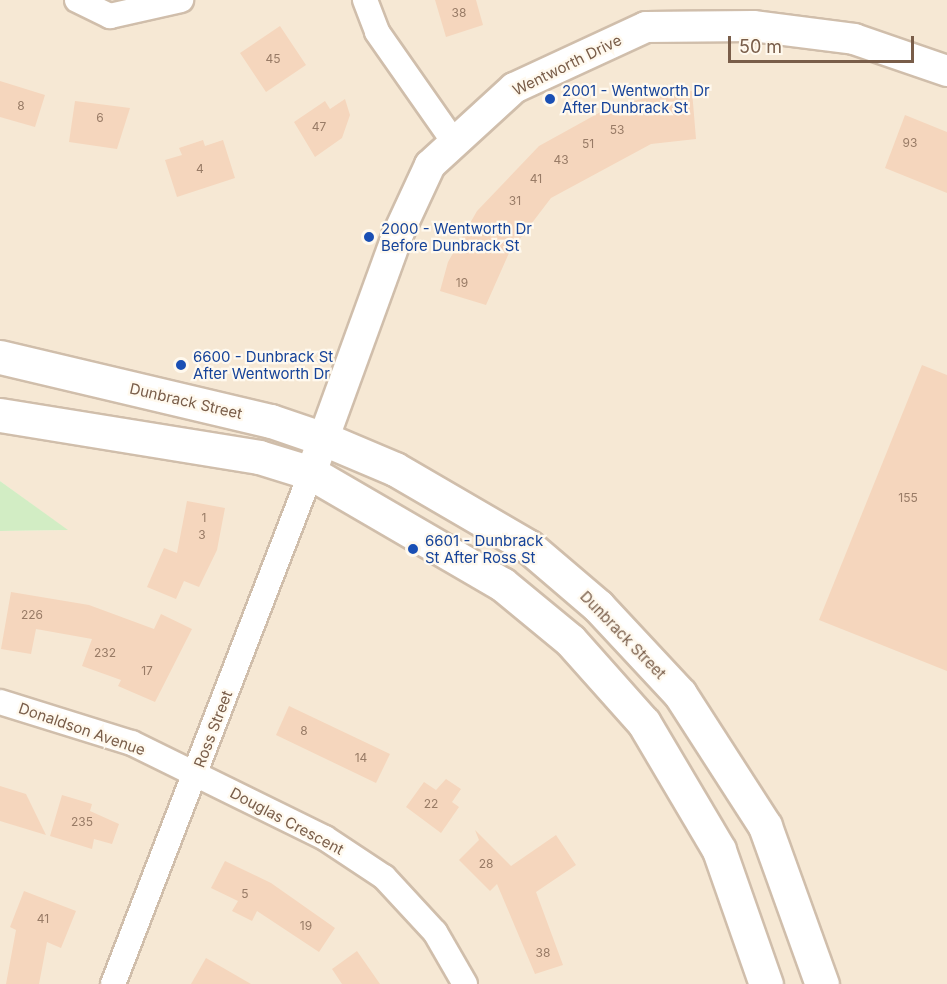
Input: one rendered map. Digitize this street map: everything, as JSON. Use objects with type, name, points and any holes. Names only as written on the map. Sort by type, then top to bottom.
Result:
[{"type":"main road","name":"Dunbrack Street","points":[[0,357],[271,421],[324,439],[395,469],[529,547],[598,606],[680,694],[765,826],[822,984]]},
{"type":"main road","points":[[0,415],[259,458],[311,473],[502,584],[570,640],[644,723],[719,850],[766,984]]},
{"type":"street","points":[[76,0],[110,16],[181,0]]},
{"type":"street","points":[[365,0],[377,32],[454,142]]},
{"type":"street","name":"Wentworth Drive","points":[[311,473],[398,234],[430,165],[514,88],[646,27],[753,26],[854,39],[947,71]]},
{"type":"street","name":"Ross Street","points":[[113,984],[196,775],[311,473]]},
{"type":"street","name":"Donaldson Avenue","points":[[0,702],[132,743],[196,775]]},
{"type":"street","name":"Douglas Crescent","points":[[196,775],[325,838],[384,878],[435,932],[465,984]]},
{"type":"shaded area","points":[[0,0],[947,0],[947,984],[0,984],[0,531],[67,530],[0,481]]},
{"type":"green space","points":[[0,481],[68,530],[0,531]]},
{"type":"building","points":[[435,0],[476,0],[483,25],[446,37]]},
{"type":"building","points":[[280,26],[306,65],[266,92],[240,53]]},
{"type":"building","points":[[0,81],[45,95],[35,127],[0,117]]},
{"type":"building","points":[[692,91],[696,139],[651,144],[551,198],[509,253],[486,305],[440,291],[448,262],[477,211],[539,146],[606,109],[662,93]]},
{"type":"building","points":[[345,99],[350,115],[342,138],[315,157],[294,122],[325,101],[330,109]]},
{"type":"building","points":[[75,101],[130,108],[117,149],[69,142]]},
{"type":"building","points":[[905,115],[947,132],[947,193],[885,168]]},
{"type":"building","points":[[203,140],[205,146],[223,140],[235,178],[177,197],[165,160],[182,155],[179,148]]},
{"type":"building","points":[[922,365],[947,375],[947,671],[819,620]]},
{"type":"building","points":[[187,501],[225,508],[217,550],[199,587],[184,581],[176,599],[147,587],[164,548],[177,553]]},
{"type":"building","points":[[11,592],[89,605],[154,629],[161,614],[192,629],[155,702],[118,686],[121,680],[82,666],[92,639],[36,629],[31,654],[1,649]]},
{"type":"building","points":[[289,706],[390,754],[376,783],[276,735]]},
{"type":"building","points":[[446,779],[461,789],[452,802],[459,807],[441,833],[406,807],[424,782],[436,790]]},
{"type":"building","points":[[0,786],[26,794],[46,835],[0,821]]},
{"type":"building","points":[[62,795],[92,804],[90,811],[119,824],[112,844],[94,839],[92,849],[50,836]]},
{"type":"building","points":[[475,830],[511,866],[556,835],[576,865],[536,892],[563,965],[535,974],[497,884],[490,891],[459,860],[479,840]]},
{"type":"building","points":[[225,861],[271,883],[335,928],[319,952],[257,911],[252,921],[232,911],[238,901],[211,888]]},
{"type":"building","points":[[24,891],[76,911],[61,948],[47,942],[39,984],[6,984],[16,930],[10,927]]},
{"type":"building","points":[[357,951],[380,984],[342,984],[332,969]]},
{"type":"building","points":[[206,958],[251,984],[191,984]]},
{"type":"place","name":"2001 - Wentworth Dr After Dunbrack St","points":[[550,99]]},
{"type":"place","name":"2000 - Wentworth Dr Before Dunbrack St","points":[[369,237]]},
{"type":"place","name":"6600 - Dunbrack St After Wentworth Dr","points":[[181,365]]},
{"type":"place","name":"6601 - Dunbrack St After Ross St","points":[[413,549]]}]
